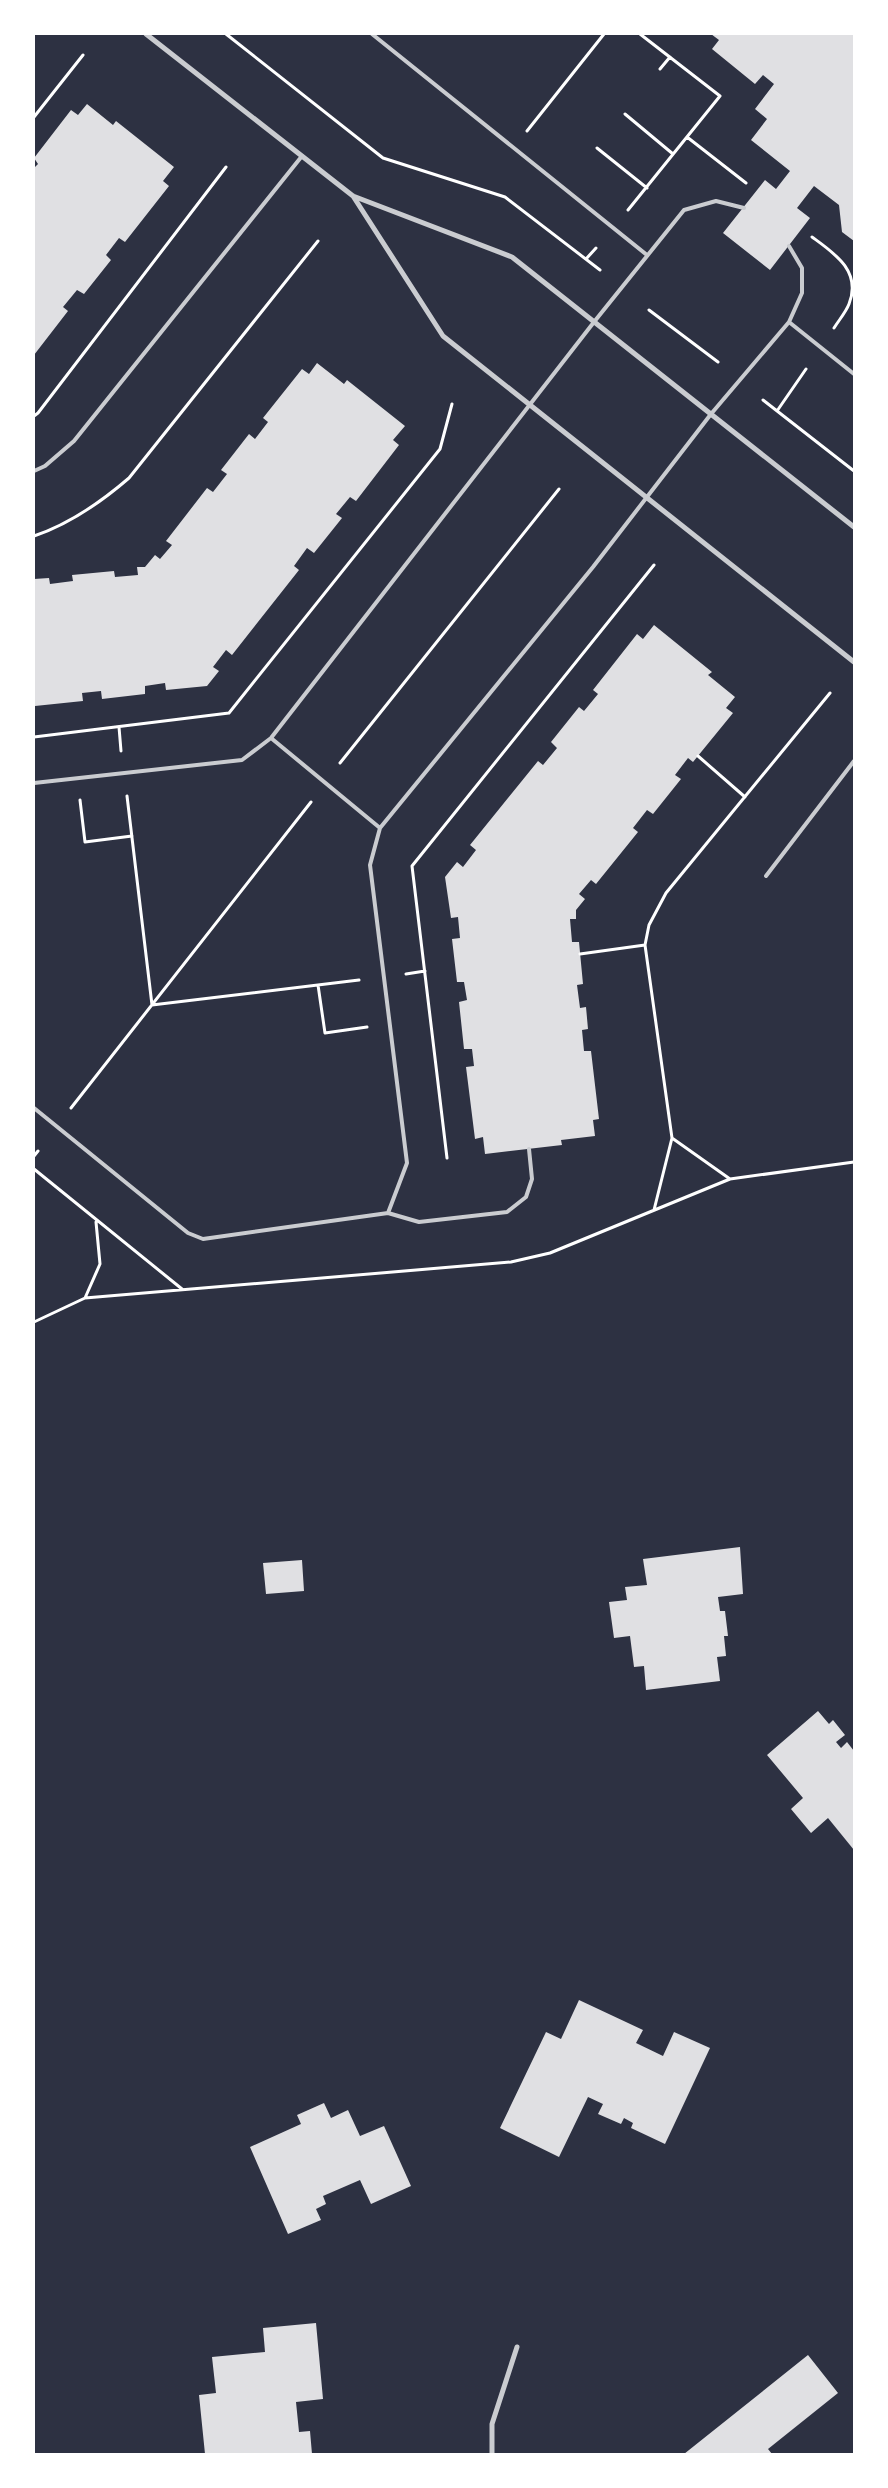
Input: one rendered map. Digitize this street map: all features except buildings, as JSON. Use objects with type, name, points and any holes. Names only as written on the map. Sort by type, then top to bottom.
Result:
[{"type":"street","points":[[146,34],[353,196],[512,258],[854,527]]},
{"type":"street","points":[[353,196],[443,336],[854,662]]},
{"type":"street","points":[[492,2454],[492,2424],[518,2347]]},
{"type":"lane","points":[[372,34],[647,254]]},
{"type":"lane","points":[[34,471],[45,466],[74,441],[302,156]]},
{"type":"lane","points":[[34,783],[242,760],[271,738],[647,254],[684,210],[716,201],[744,208]]},
{"type":"lane","points":[[388,1213],[407,1163],[370,865],[380,828],[593,567],[710,414],[789,322],[802,294],[802,268],[789,246]]},
{"type":"lane","points":[[789,322],[854,374]]},
{"type":"lane","points":[[271,738],[380,828]]},
{"type":"lane","points":[[766,876],[854,761]]},
{"type":"lane","points":[[34,1108],[188,1233],[203,1239],[388,1213],[419,1222],[507,1212],[526,1198],[532,1179],[529,1149]]},
{"type":"path","points":[[226,34],[383,158],[505,197],[600,270]]},
{"type":"path","points":[[514,148],[604,34]]},
{"type":"path","points":[[628,210],[720,96],[640,34]]},
{"type":"path","points":[[34,116],[83,55]]},
{"type":"path","points":[[660,69],[670,57]]},
{"type":"path","points":[[625,114],[673,154]]},
{"type":"path","points":[[687,137],[748,185]]},
{"type":"path","points":[[597,148],[647,188]]},
{"type":"path","points":[[34,416],[226,167]]},
{"type":"path","points":[[810,235],[842,259],[848,270],[851,287],[850,303],[834,328]]},
{"type":"path","points":[[34,536],[57,529],[103,500],[129,478],[318,241]]},
{"type":"path","points":[[586,259],[596,248]]},
{"type":"path","points":[[649,310],[718,362]]},
{"type":"path","points":[[777,410],[806,369]]},
{"type":"path","points":[[763,400],[854,470]]},
{"type":"path","points":[[34,737],[229,713],[440,449],[452,404]]},
{"type":"path","points":[[340,764],[559,489]]},
{"type":"path","points":[[447,1158],[412,866],[654,565]]},
{"type":"path","points":[[654,1210],[672,1138],[645,945],[649,925],[666,893],[830,693]]},
{"type":"path","points":[[119,727],[122,752]]},
{"type":"path","points":[[698,756],[745,797]]},
{"type":"path","points":[[77,778],[85,842],[132,836]]},
{"type":"path","points":[[127,795],[152,1005]]},
{"type":"path","points":[[68,1112],[311,802]]},
{"type":"path","points":[[580,954],[645,945]]},
{"type":"path","points":[[405,974],[425,971]]},
{"type":"path","points":[[152,1005],[359,980]]},
{"type":"path","points":[[318,984],[325,1033],[390,1024]]},
{"type":"path","points":[[672,1138],[730,1178]]},
{"type":"path","points":[[34,1156],[38,1151]]},
{"type":"path","points":[[34,1322],[85,1298],[512,1262],[550,1253],[730,1178],[854,1162]]},
{"type":"path","points":[[34,1169],[182,1289]]},
{"type":"path","points":[[85,1298],[100,1264],[96,1221]]}]
